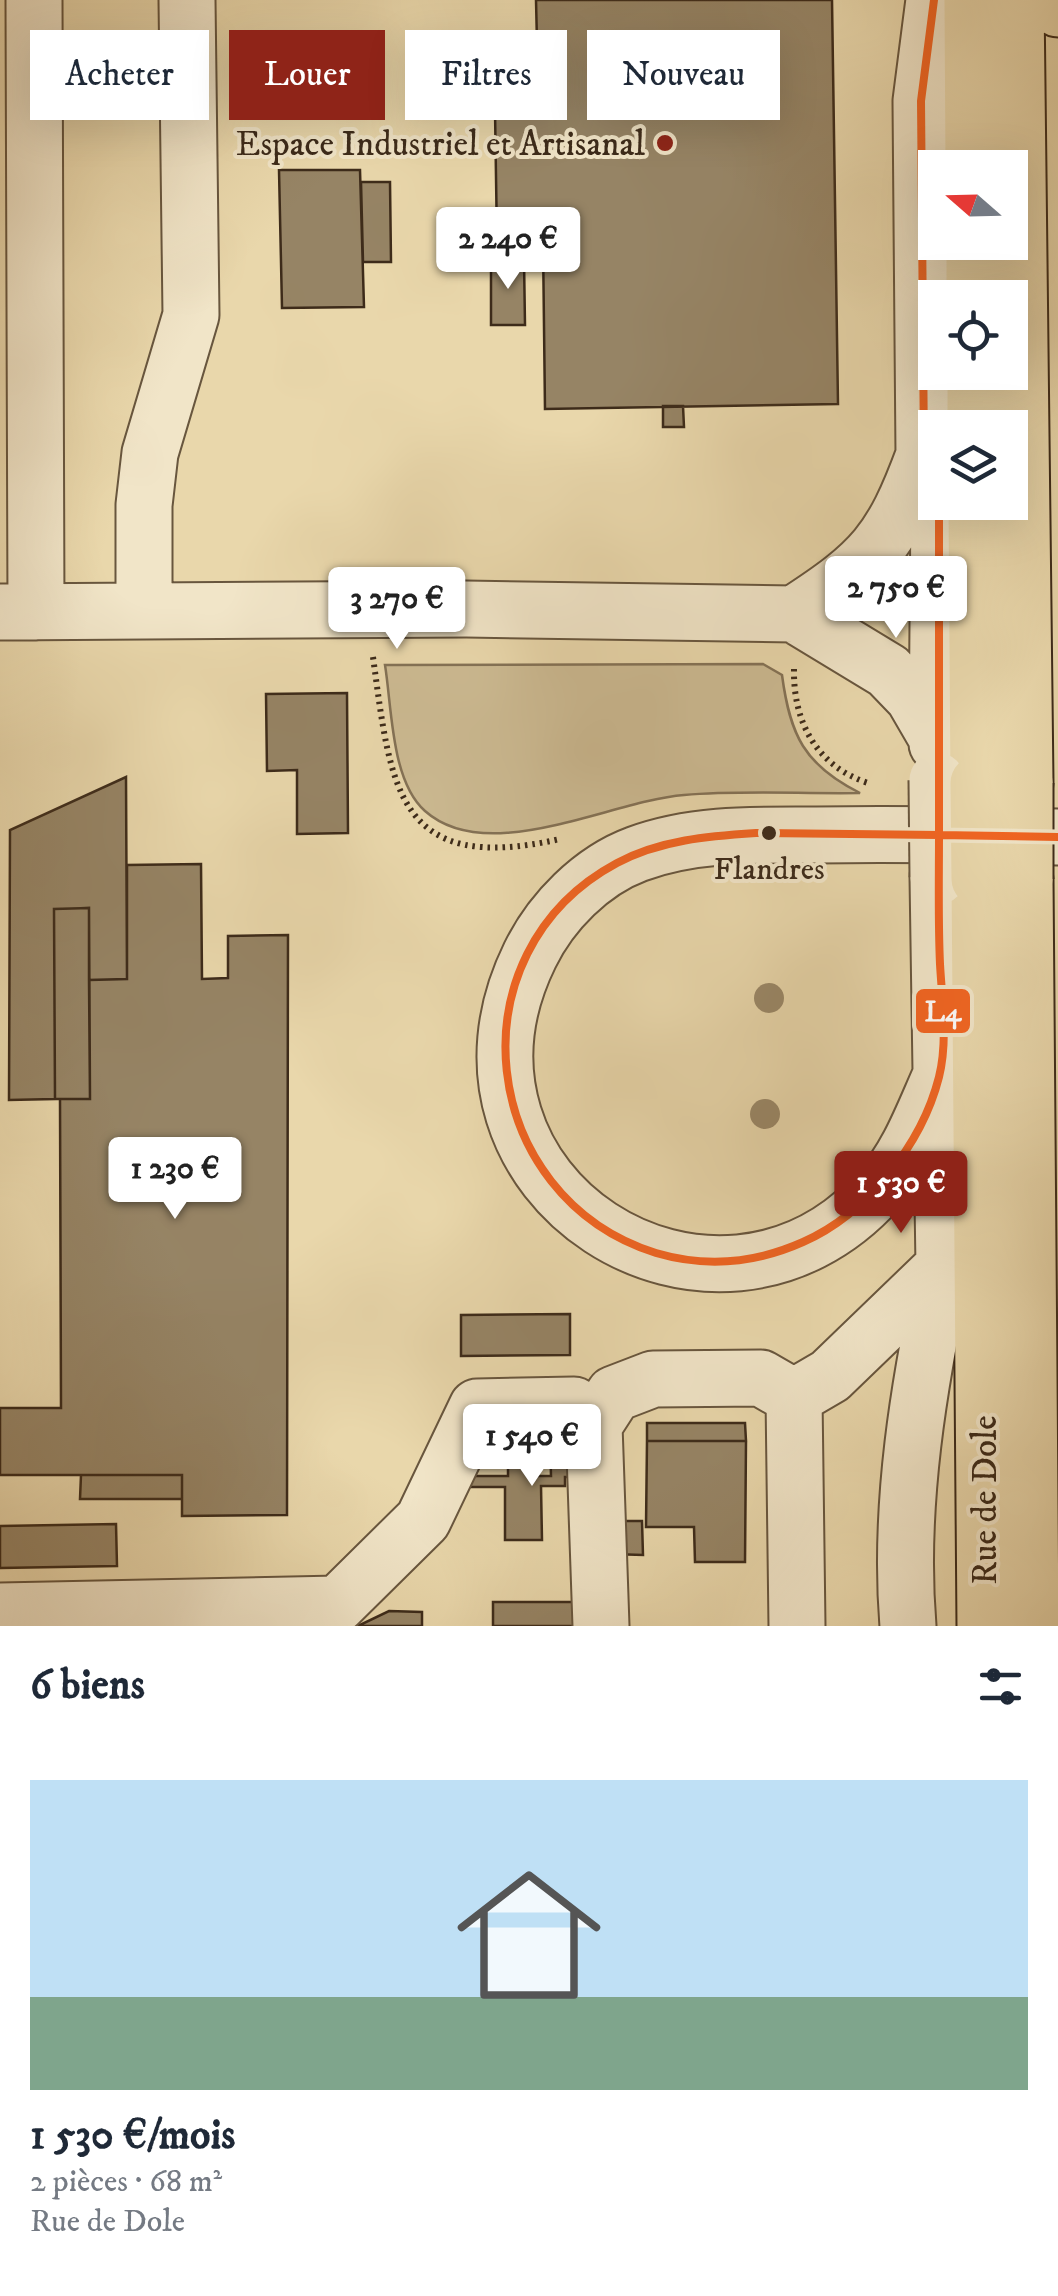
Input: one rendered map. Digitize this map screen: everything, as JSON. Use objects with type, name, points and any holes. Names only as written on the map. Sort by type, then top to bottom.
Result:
[{"type":"main road","points":[[972,0],[973,150]]},
{"type":"main road","name":"Rue de Dole","points":[[970,771],[1016,0]]},
{"type":"main road","points":[[1056,0],[1058,9]]},
{"type":"main road","name":"Rue de Dole","points":[[976,520],[970,771],[1000,868],[1031,1626]]},
{"type":"main road","name":"Rue de Dole","points":[[984,1626],[983,1373],[1000,868]]},
{"type":"street","points":[[34,0],[18,612],[366,610],[794,638],[888,671],[970,771]]},
{"type":"street","points":[[144,610],[144,505],[150,453],[190,315],[187,0]]},
{"type":"street","name":"Rue de Dole","points":[[931,410],[921,102],[934,0]]},
{"type":"street","points":[[794,638],[878,550],[918,498]]},
{"type":"street","name":"Rue de Dole","points":[[938,520],[970,771],[1000,868],[940,1077],[911,1143],[879,1189],[838,1224],[794,1248],[751,1260],[703,1264],[651,1254],[602,1232],[558,1196],[529,1153],[508,1100],[502,1047],[512,991],[539,936],[574,894],[605,870],[671,843],[717,838],[905,834],[1000,868]]},
{"type":"street","name":"Rue de Dole","points":[[940,1077],[944,1266],[983,1373]]},
{"type":"street","points":[[794,1396],[830,1376],[944,1266]]},
{"type":"street","points":[[908,1626],[912,1464],[926,1352],[944,1266]]},
{"type":"street","points":[[600,1626],[594,1425],[614,1394],[652,1379],[760,1378],[794,1396]]},
{"type":"street","points":[[794,1396],[797,1626]]},
{"type":"street","points":[[0,1611],[142,1617],[338,1604],[423,1520],[477,1407],[574,1404],[594,1425]]},
{"type":"path","points":[[366,610],[389,765],[408,809],[434,834],[480,847],[568,837]]},
{"type":"path","points":[[794,638],[798,714],[814,748],[833,767],[877,786]]},
{"type":"shaded area","points":[[763,664],[782,675],[790,715],[803,746],[825,771],[860,793],[684,795],[550,826],[482,833],[451,827],[425,811],[414,798],[399,763],[385,665]]},
{"type":"building","name":"Espace Industriel et Artisanal","points":[[536,0],[832,0],[838,404],[545,409],[543,242],[497,242],[495,120],[567,120],[567,30],[537,30]]},
{"type":"building","points":[[279,170],[360,170],[364,307],[282,308]]},
{"type":"building","points":[[361,182],[390,182],[391,262],[363,262]]},
{"type":"building","points":[[491,258],[524,260],[525,325],[491,325]]},
{"type":"building","points":[[663,406],[683,406],[684,427],[663,427]]},
{"type":"building","points":[[347,693],[348,833],[297,834],[297,770],[267,771],[266,694]]},
{"type":"building","points":[[126,777],[127,979],[89,980],[89,908],[54,909],[55,1099],[9,1100],[10,830]]},
{"type":"building","points":[[201,864],[202,979],[228,978],[228,936],[288,935],[287,1515],[182,1516],[182,1475],[0,1475],[0,1408],[61,1408],[60,1099],[90,1099],[89,980],[127,979],[127,865]]},
{"type":"building","points":[[89,908],[90,1099],[55,1099],[54,909]]},
{"type":"building","points":[[570,1314],[570,1355],[461,1356],[461,1315]]},
{"type":"building","points":[[647,1423],[745,1423],[746,1441],[647,1441]]},
{"type":"building","points":[[579,1438],[579,1477],[565,1477],[565,1486],[541,1486],[542,1540],[505,1540],[505,1487],[468,1487],[473,1476],[508,1476],[508,1462],[528,1463],[528,1476],[551,1476],[550,1439]]},
{"type":"building","points":[[647,1441],[746,1441],[745,1562],[695,1562],[694,1527],[646,1527]]},
{"type":"building","points":[[81,1475],[182,1475],[182,1499],[80,1499]]},
{"type":"building","points":[[612,1521],[642,1521],[643,1555],[611,1554]]},
{"type":"building","points":[[116,1524],[117,1566],[0,1568],[0,1526]]},
{"type":"building","points":[[493,1602],[576,1602],[576,1626],[493,1626]]},
{"type":"building","points":[[389,1611],[422,1612],[422,1626],[358,1626]]},
{"type":"transit line","name":"L4","points":[[924,410],[921,101],[934,0]]},
{"type":"transit line","name":"L4","points":[[939,520],[939,835]]},
{"type":"transit line","name":"L4","points":[[756,833],[939,835],[942,1063],[920,1127],[889,1174],[849,1214],[827,1230],[767,1255],[713,1262],[675,1258],[596,1224],[551,1181],[521,1129],[507,1071],[509,1011],[527,954],[563,903],[617,863],[667,844],[756,833]]},
{"type":"transit line","name":"L4","points":[[939,835],[1058,837]]},
{"type":"place","name":"Espace Industriel et Artisanal","points":[[665,143]]},
{"type":"place","name":"Flandres","points":[[769,833]]}]
